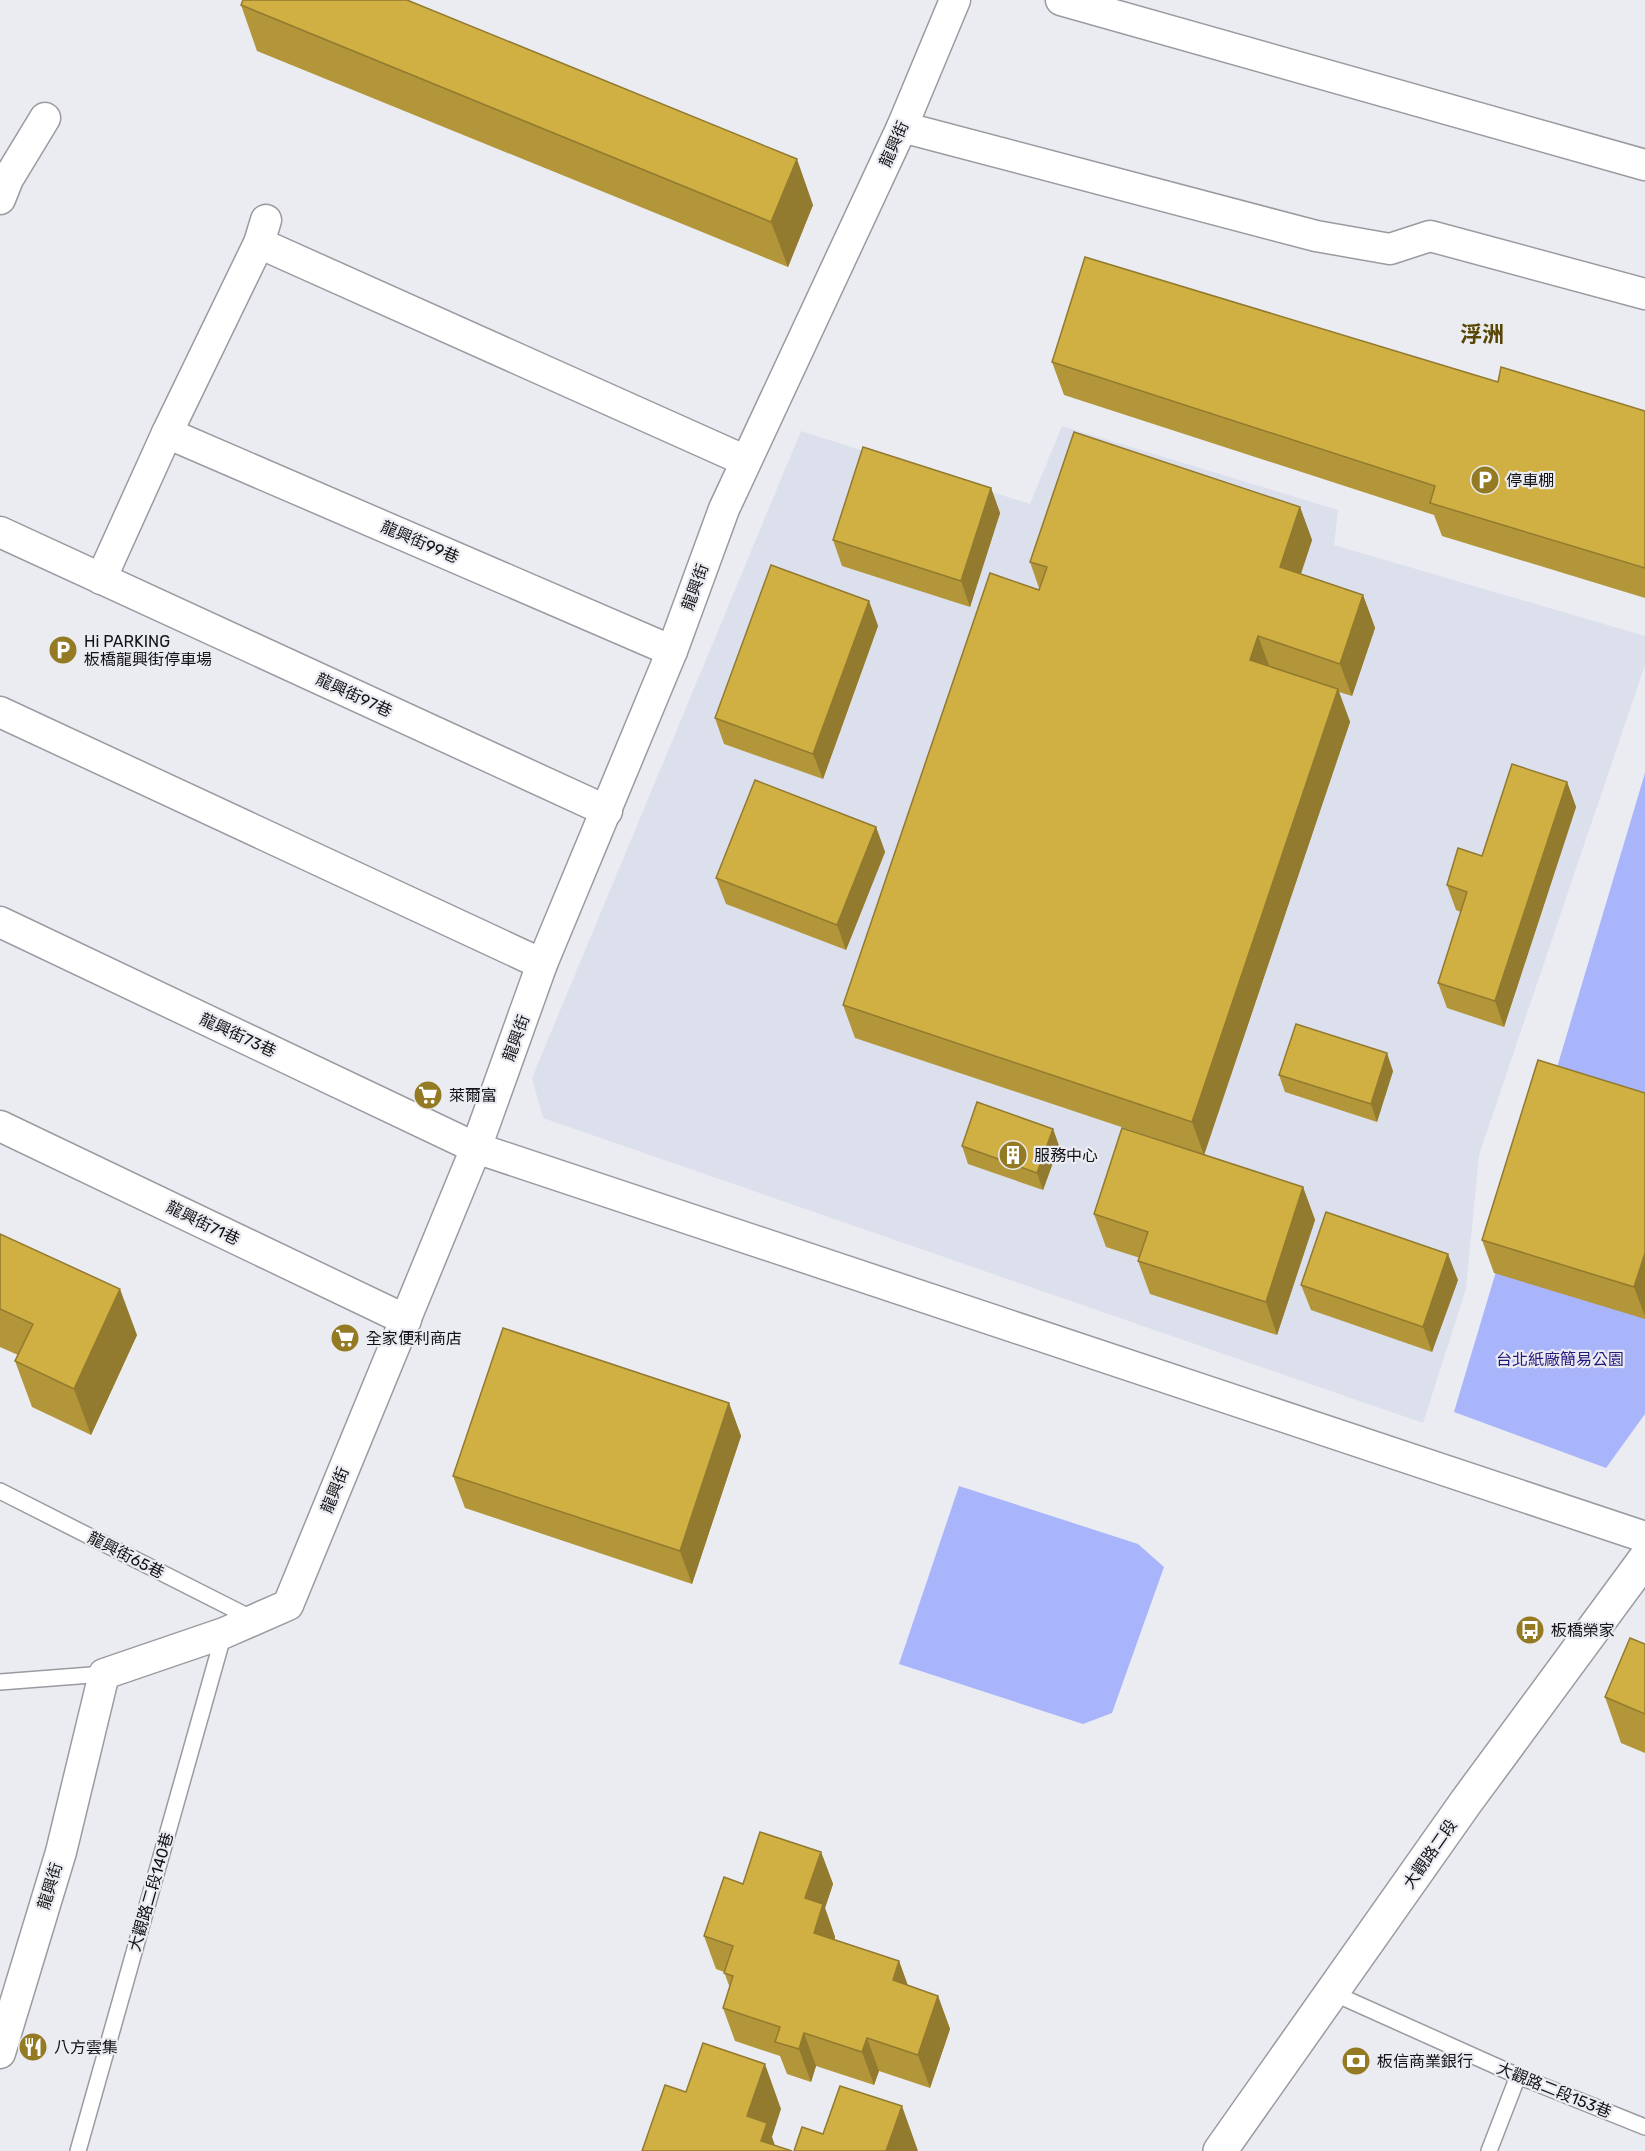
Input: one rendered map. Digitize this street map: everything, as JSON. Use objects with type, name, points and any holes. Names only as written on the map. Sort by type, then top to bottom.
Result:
[{"type":"main road","name":"大觀路二段","points":[[1220,2151],[1466,1802],[1645,1559]]},
{"type":"street","name":"龍興街","points":[[0,2053],[61,1852],[104,1674],[224,1633],[288,1605],[476,1148],[542,964],[672,651],[724,509],[902,127],[955,0]]},
{"type":"street","points":[[1061,0],[1645,165]]},
{"type":"street","points":[[3,184],[45,118]]},
{"type":"street","points":[[902,127],[1316,236],[1390,249],[1430,236],[1645,294]]},
{"type":"street","points":[[101,579],[262,231],[746,461]]},
{"type":"street","name":"龍興街99巷","points":[[167,433],[672,651]]},
{"type":"street","name":"龍興街97巷","points":[[0,532],[607,811]]},
{"type":"street","points":[[0,712],[542,964]]},
{"type":"street","name":"龍興街73巷","points":[[0,922],[476,1148],[1645,1537]]},
{"type":"street","name":"龍興街71巷","points":[[0,1126],[406,1320]]},
{"type":"lane","name":"龍興街65巷","points":[[0,1491],[253,1619]]},
{"type":"lane","name":"大觀路二段140巷","points":[[78,2151],[224,1633]]},
{"type":"lane","points":[[0,1682],[104,1674]]},
{"type":"lane","name":"大觀路二段153巷","points":[[1333,1993],[1518,2076],[1645,2127]]},
{"type":"lane","points":[[1489,2151],[1518,2076]]},
{"type":"shaded area","points":[[1062,426],[1338,510],[1334,545],[1645,636],[1645,665],[1479,1155],[1466,1289],[1423,1423],[543,1118],[532,1078],[801,431],[1030,504]]},
{"type":"green space","name":"台北紙廠簡易公園","points":[[1645,773],[1645,1414],[1606,1468],[1454,1412]]},
{"type":"green space","points":[[959,1486],[1138,1544],[1164,1567],[1112,1713],[1083,1724],[899,1664]]},
{"type":"building","points":[[243,0],[407,0],[797,159],[771,222],[241,5]]},
{"type":"building","name":"停車棚","points":[[1085,257],[1498,382],[1501,367],[1645,411],[1645,568],[1430,503],[1435,486],[1052,362]]},
{"type":"building","points":[[1074,432],[1300,507],[1280,567],[1363,595],[1340,664],[1258,636],[1250,660],[1338,689],[1192,1122],[843,1005],[990,573],[1039,590],[1047,567],[1030,562]]},
{"type":"building","points":[[863,447],[991,488],[961,581],[833,540]]},
{"type":"building","points":[[771,565],[869,601],[813,754],[715,718]]},
{"type":"building","points":[[1512,764],[1567,782],[1495,1001],[1438,983],[1467,892],[1447,885],[1458,848],[1482,856]]},
{"type":"building","points":[[755,780],[876,827],[837,925],[716,878]]},
{"type":"building","points":[[1296,1024],[1387,1053],[1371,1104],[1279,1075]]},
{"type":"building","points":[[1538,1060],[1645,1093],[1645,1253],[1634,1287],[1482,1240]]},
{"type":"building","points":[[977,1102],[1053,1129],[1037,1173],[962,1146]]},
{"type":"building","points":[[1122,1128],[1303,1187],[1266,1302],[1138,1261],[1148,1232],[1094,1214]]},
{"type":"building","points":[[1326,1212],[1448,1254],[1423,1327],[1301,1285]]},
{"type":"building","points":[[0,1234],[120,1289],[74,1389],[15,1361],[33,1324],[0,1309]]},
{"type":"building","points":[[503,1328],[729,1403],[680,1551],[453,1476]]},
{"type":"building","points":[[1630,1638],[1645,1644],[1645,1714],[1605,1697]]},
{"type":"building","points":[[760,1832],[821,1852],[805,1898],[823,1904],[814,1933],[899,1961],[893,1980],[938,1996],[918,2055],[867,2038],[862,2052],[804,2033],[799,2049],[775,2042],[780,2027],[723,2008],[733,1976],[724,1973],[733,1946],[704,1936],[724,1877],[743,1884]]},
{"type":"building","points":[[703,2043],[765,2064],[747,2116],[767,2123],[761,2141],[792,2151],[642,2151],[665,2085],[686,2092]]},
{"type":"building","points":[[840,2086],[902,2106],[886,2151],[794,2151],[802,2127],[823,2134]]},
{"type":"place","name":"停車棚","points":[[1485,480]]},
{"type":"place","name":"Hi PARKING 板橋龍興街停車場","points":[[63,650]]},
{"type":"place","name":"萊爾富","points":[[428,1095]]},
{"type":"place","name":"服務中心","points":[[1013,1155]]},
{"type":"place","name":"全家便利商店","points":[[345,1338]]},
{"type":"place","name":"板橋榮家","points":[[1530,1630]]},
{"type":"place","name":"八方雲集","points":[[33,2047]]},
{"type":"place","name":"板信商業銀行","points":[[1356,2061]]},
{"type":"district","name":"浮洲","points":[[1482,334]]}]
